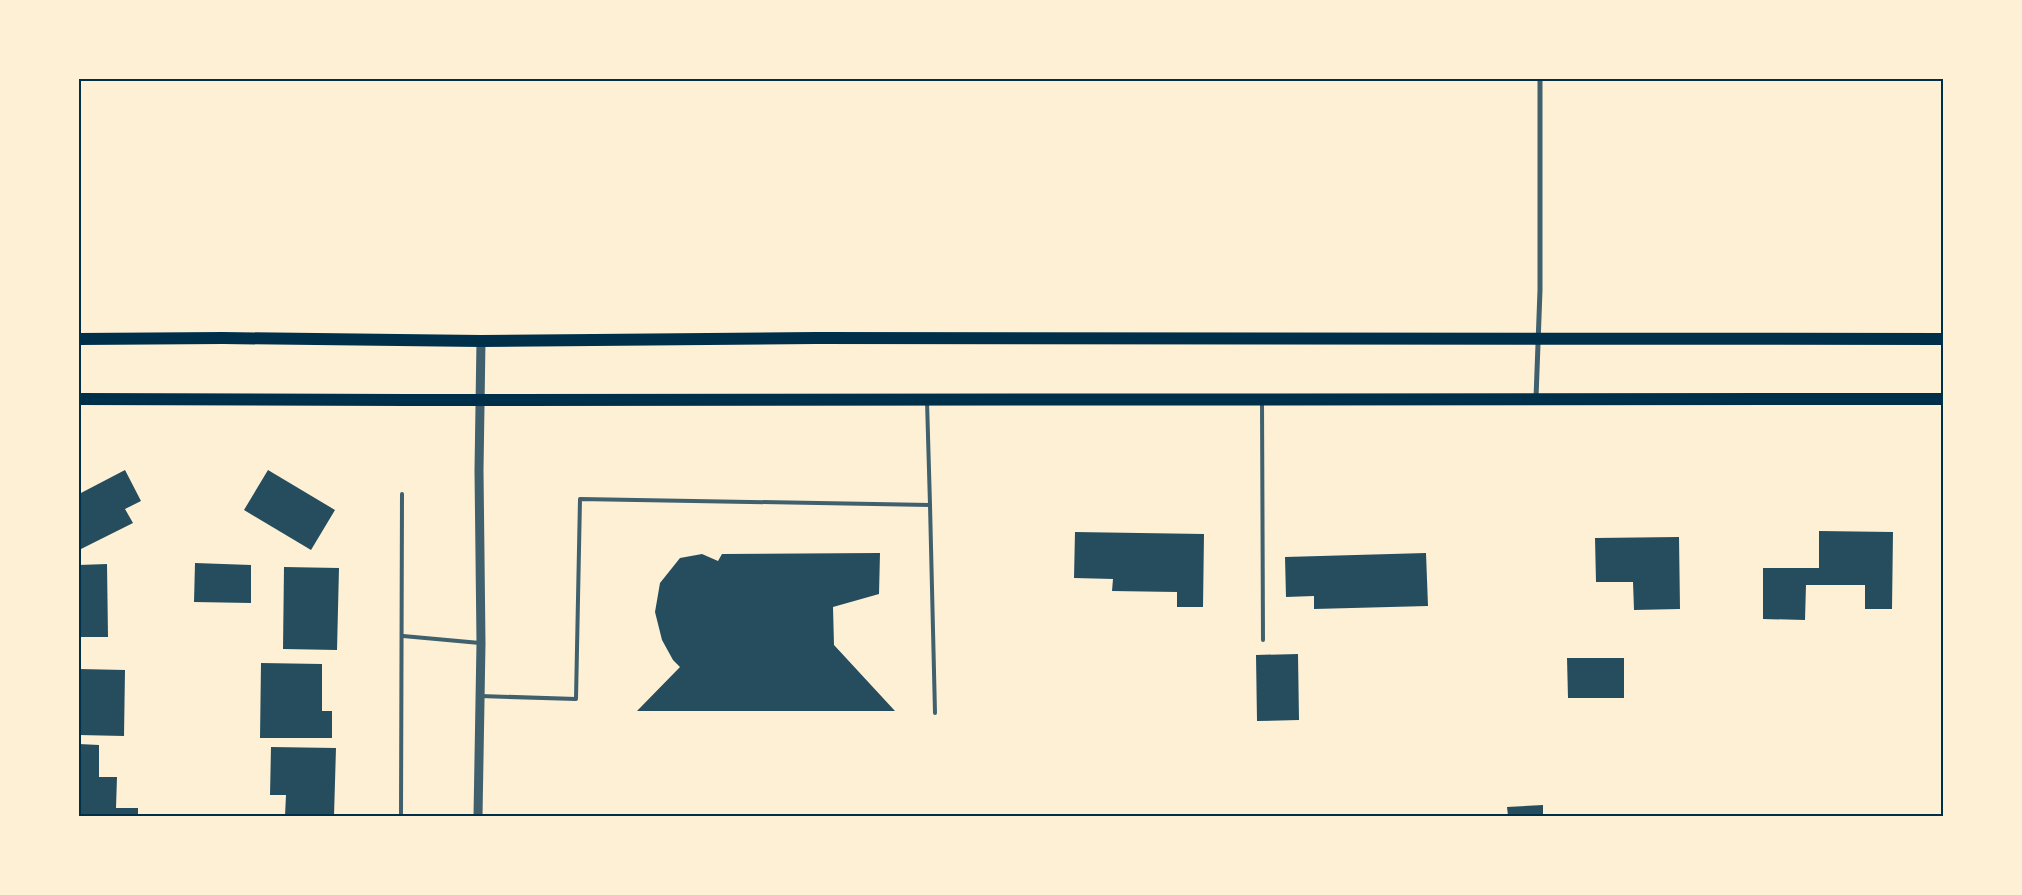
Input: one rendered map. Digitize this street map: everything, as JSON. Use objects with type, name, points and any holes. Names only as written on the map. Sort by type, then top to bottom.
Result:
[{"type":"main road","points":[[79,339],[223,338],[481,341],[786,338],[1943,339]]},
{"type":"main road","points":[[79,399],[1943,399]]},
{"type":"street","points":[[1536,399],[1540,290],[1540,79]]},
{"type":"street","points":[[478,816],[481,643],[479,470],[481,341]]},
{"type":"lane","points":[[927,399],[935,713]]},
{"type":"lane","points":[[1262,399],[1263,640]]},
{"type":"lane","points":[[401,816],[402,494]]},
{"type":"lane","points":[[480,696],[576,699],[580,499],[930,504]]},
{"type":"lane","points":[[403,636],[481,643]]},
{"type":"building","points":[[125,470],[141,501],[125,509],[133,523],[79,550],[79,494]]},
{"type":"building","points":[[268,470],[335,510],[311,550],[244,510]]},
{"type":"building","points":[[1819,531],[1893,532],[1892,609],[1865,609],[1865,585],[1806,585],[1805,620],[1763,619],[1763,568],[1819,568]]},
{"type":"building","points":[[1075,532],[1204,534],[1203,607],[1177,607],[1177,592],[1112,591],[1113,579],[1074,578]]},
{"type":"building","points":[[1679,537],[1680,609],[1634,610],[1633,582],[1596,582],[1595,538]]},
{"type":"building","points":[[880,553],[879,594],[833,607],[834,645],[895,711],[637,711],[680,667],[673,660],[662,640],[655,612],[660,583],[680,558],[702,554],[718,561],[722,554]]},
{"type":"building","points":[[1426,553],[1428,606],[1314,609],[1314,596],[1286,597],[1285,557]]},
{"type":"building","points":[[195,563],[251,565],[251,603],[194,602]]},
{"type":"building","points":[[107,564],[108,637],[79,637],[79,565]]},
{"type":"building","points":[[284,567],[339,568],[337,650],[283,649]]},
{"type":"building","points":[[1298,654],[1299,720],[1257,721],[1256,655]]},
{"type":"building","points":[[1567,658],[1624,658],[1624,698],[1568,698]]},
{"type":"building","points":[[261,663],[322,664],[322,711],[332,711],[332,738],[260,738]]},
{"type":"building","points":[[79,669],[125,670],[124,736],[79,735]]},
{"type":"building","points":[[79,744],[99,745],[99,777],[117,777],[116,808],[138,808],[138,816],[79,816]]},
{"type":"building","points":[[271,747],[336,748],[334,816],[285,816],[286,795],[270,795]]},
{"type":"building","points":[[1543,805],[1543,816],[1508,816],[1507,807]]}]
